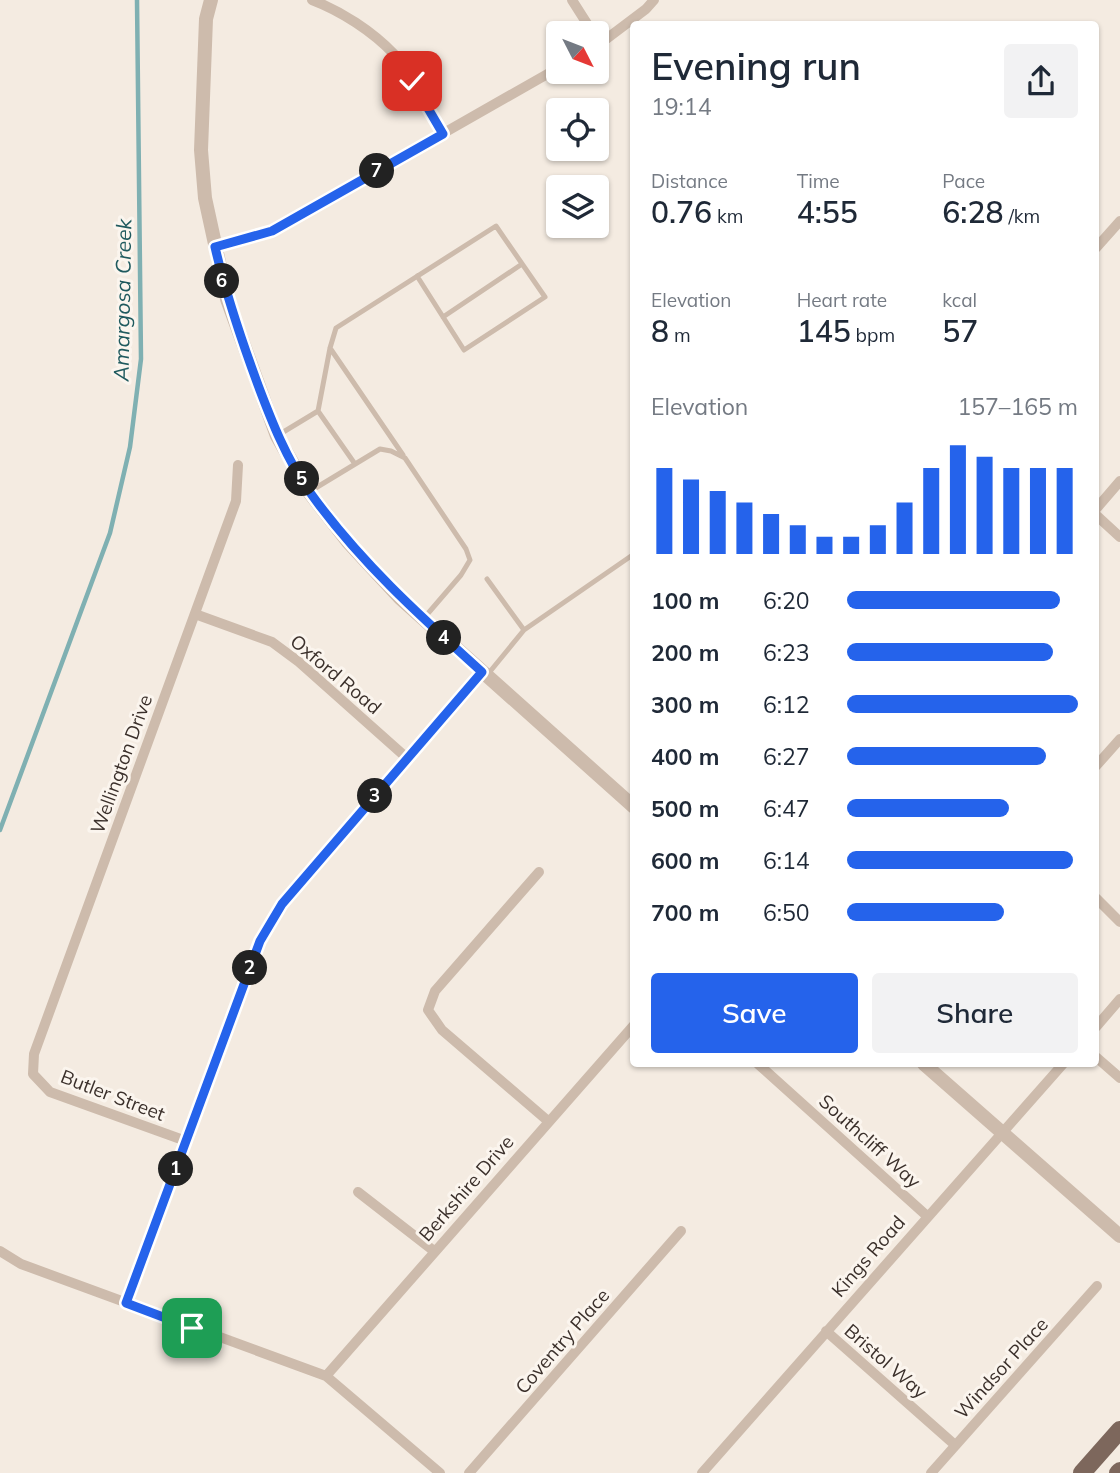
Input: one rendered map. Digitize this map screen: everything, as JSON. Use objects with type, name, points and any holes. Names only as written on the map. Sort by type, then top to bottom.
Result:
[{"type":"main road","points":[[1082,1473],[1120,1430]]},
{"type":"street","points":[[211,0],[205,42],[201,150],[205,198],[226,299],[277,436],[308,490],[348,542],[400,598],[630,803]]},
{"type":"street","points":[[312,0],[335,10],[394,54],[443,134]]},
{"type":"street","points":[[572,0],[585,21]]},
{"type":"street","points":[[609,35],[646,9],[654,0]]},
{"type":"street","points":[[215,247],[272,231],[546,75]]},
{"type":"street","points":[[1099,244],[1120,220]]},
{"type":"street","name":"Wellington Drive","points":[[33,1074],[34,1054],[41,1033],[236,501],[238,465]]},
{"type":"street","points":[[1099,506],[1120,481]]},
{"type":"street","points":[[1099,517],[1120,537]]},
{"type":"street","name":"Oxford Road","points":[[195,614],[272,642],[299,662],[408,759]]},
{"type":"street","points":[[126,1303],[260,941],[282,904],[484,674]]},
{"type":"street","points":[[1099,763],[1120,739]]},
{"type":"street","points":[[540,872],[435,991],[428,1010],[442,1030],[548,1121]]},
{"type":"street","points":[[1099,901],[1120,922]]},
{"type":"street","points":[[1099,1024],[1120,999]]},
{"type":"street","name":"Berkshire Drive","points":[[326,1376],[630,1029]]},
{"type":"street","points":[[1099,1060],[1120,1078]]},
{"type":"street","name":"Southcliff Way","points":[[761,1067],[927,1216]]},
{"type":"street","points":[[927,1067],[1120,1236]]},
{"type":"street","name":"Kings Road","points":[[702,1473],[1000,1132],[1060,1067]]},
{"type":"street","name":"Butler Street","points":[[33,1074],[50,1092],[186,1141]]},
{"type":"street","points":[[358,1192],[434,1251]]},
{"type":"street","name":"Coventry Place","points":[[469,1473],[681,1231]]},
{"type":"street","points":[[0,1251],[21,1264],[326,1376],[440,1473]]},
{"type":"street","name":"Windsor Place","points":[[931,1473],[1097,1286]]},
{"type":"street","name":"Bristol Way","points":[[826,1331],[956,1445]]},
{"type":"lane","points":[[355,464],[318,411],[336,328],[417,276],[496,226],[545,297],[464,350],[417,276]]},
{"type":"lane","points":[[443,317],[522,264]]},
{"type":"lane","points":[[330,348],[466,549],[470,560],[461,575],[423,619]]},
{"type":"lane","points":[[277,436],[318,411]]},
{"type":"lane","points":[[308,490],[380,449],[405,458]]},
{"type":"lane","points":[[484,674],[524,630],[630,558]]},
{"type":"lane","points":[[487,579],[524,630]]},
{"type":"waterway","name":"Amargosa Creek","points":[[0,830],[110,533],[130,447],[141,359],[137,0]]},
{"type":"route","points":[[192,1328],[126,1303],[260,941],[282,904],[482,672],[400,598],[348,542],[307,488],[277,436],[226,299],[215,247],[272,231],[443,134],[412,81]]}]
